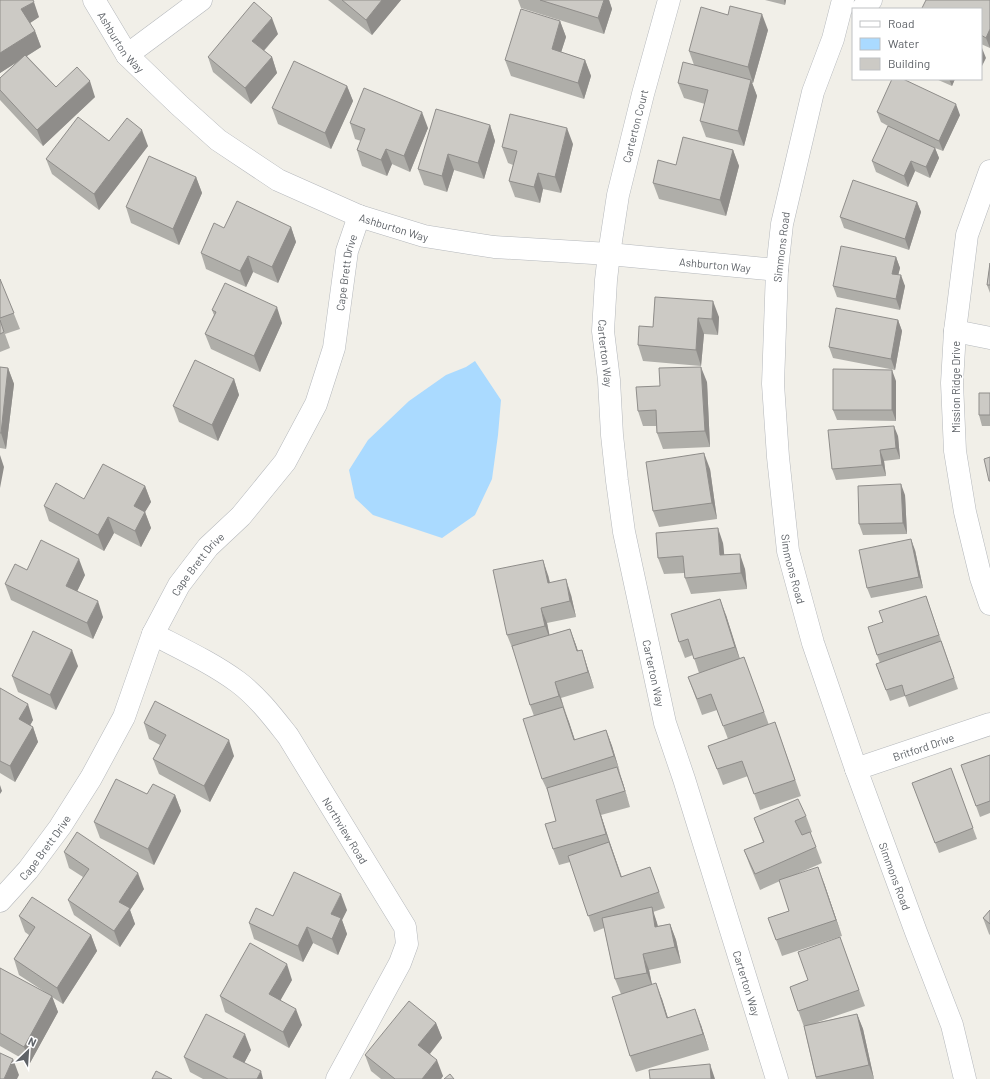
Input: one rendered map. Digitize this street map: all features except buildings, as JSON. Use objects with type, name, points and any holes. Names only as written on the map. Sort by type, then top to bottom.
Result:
[{"type":"street","name":"Ashburton Way","points":[[94,0],[127,55],[218,140],[278,180],[360,216],[424,236],[494,247],[609,254],[777,270]]},
{"type":"street","points":[[127,55],[201,0]]},
{"type":"street","name":"Carterton Court","points":[[609,254],[618,195],[643,94],[669,0]]},
{"type":"street","name":"Simmons Road","points":[[843,0],[833,39],[813,92],[782,224],[777,270],[773,384],[778,457],[788,550],[813,643],[856,769],[952,1025],[965,1079]]},
{"type":"street","points":[[863,8],[871,0]]},
{"type":"street","name":"Simmons Road","points":[[833,39],[852,20]]},
{"type":"street","name":"Mission Ridge Drive","points":[[990,171],[968,234],[955,331],[952,383],[955,451],[965,512],[981,578],[990,604]]},
{"type":"street","name":"Cape Brett Drive","points":[[0,901],[28,870],[60,827],[91,778],[124,717],[153,634],[179,585],[208,547],[241,516],[285,462],[316,404],[334,348],[347,251],[360,216]]},
{"type":"street","name":"Carterton Way","points":[[609,254],[603,331],[609,380],[612,435],[624,532],[665,723],[684,779],[777,1079]]},
{"type":"street","points":[[955,331],[990,338]]},
{"type":"street","name":"Northview Road","points":[[153,634],[226,674],[239,683],[266,708],[288,736],[405,927],[407,944],[400,963],[337,1079]]},
{"type":"street","name":"Britford Drive","points":[[856,769],[990,724]]},
{"type":"water","points":[[475,361],[501,400],[492,479],[475,515],[442,538],[373,515],[355,498],[349,470],[368,440],[409,401],[446,375],[466,367]]}]
